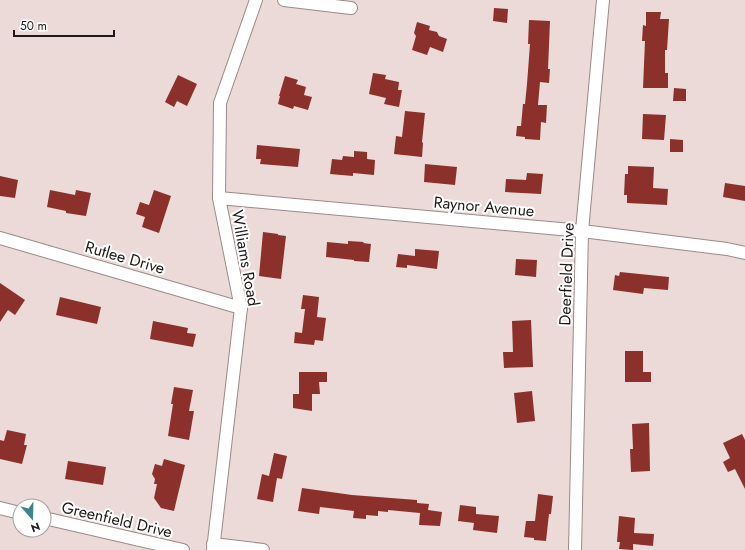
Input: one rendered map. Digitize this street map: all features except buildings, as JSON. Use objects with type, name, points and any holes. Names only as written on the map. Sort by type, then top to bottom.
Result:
[{"type":"street","name":"Williams Road","points":[[213,547],[241,308],[219,198],[220,103],[256,0]]},
{"type":"street","points":[[284,0],[351,8]]},
{"type":"street","name":"Deerfield Drive","points":[[575,550],[582,230],[603,0]]},
{"type":"street","name":"Raynor Avenue","points":[[219,198],[582,230],[727,249],[745,253]]},
{"type":"street","name":"Rutlee Drive","points":[[0,238],[241,308]]},
{"type":"street","points":[[0,508],[12,511]]},
{"type":"street","name":"Greenfield Drive","points":[[52,520],[183,550]]},
{"type":"street","points":[[213,547],[263,550]]}]
